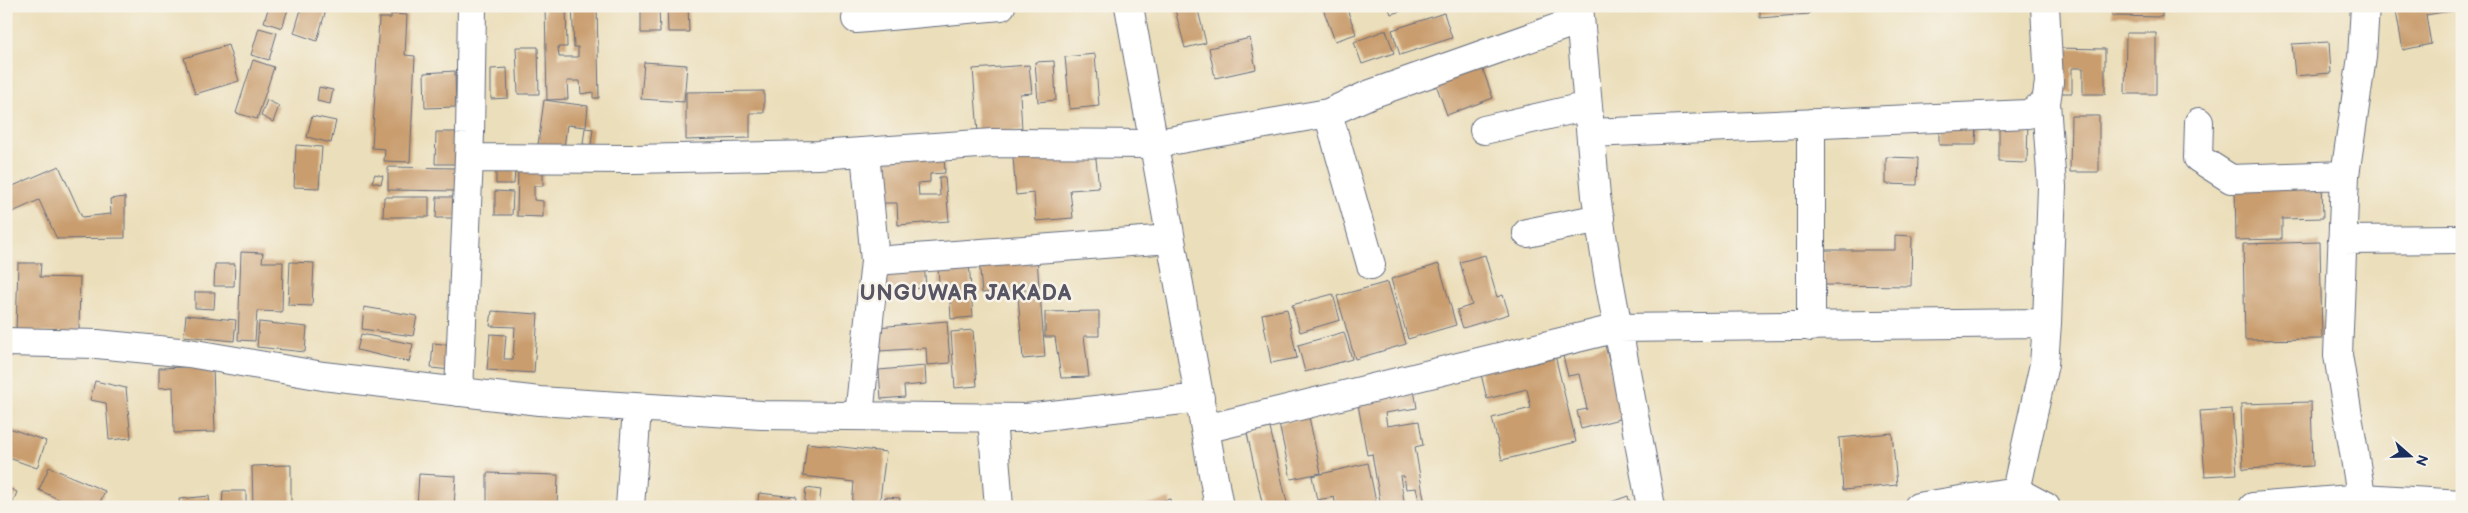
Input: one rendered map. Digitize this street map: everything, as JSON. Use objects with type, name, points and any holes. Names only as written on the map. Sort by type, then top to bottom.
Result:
[{"type":"street","points":[[459,392],[469,158],[472,6]]},
{"type":"street","points":[[856,19],[1001,6]]},
{"type":"street","points":[[1129,6],[1152,144],[1219,507]]},
{"type":"street","points":[[2014,499],[2044,364],[2047,323],[2052,187],[2046,103],[2049,82],[2045,6]]},
{"type":"street","points":[[2363,502],[2338,355],[2345,175],[2362,57],[2365,6]]},
{"type":"street","points":[[469,158],[633,159],[818,155],[993,143],[1152,144],[1328,113],[1580,13],[1600,218],[1618,328],[1652,507]]},
{"type":"street","points":[[1591,133],[2028,114],[2046,103]]},
{"type":"street","points":[[1484,130],[1588,106]]},
{"type":"street","points":[[1328,113],[1372,265]]},
{"type":"street","points":[[1811,122],[1811,328]]},
{"type":"street","points":[[2199,122],[2198,158],[2231,179],[2345,175]]},
{"type":"street","points":[[859,416],[875,261],[865,152]]},
{"type":"street","points":[[1527,233],[1600,218]]},
{"type":"street","points":[[875,261],[1170,239]]},
{"type":"street","points":[[2342,240],[2462,239]]},
{"type":"street","points":[[1206,429],[1618,328],[1811,328],[2047,323]]},
{"type":"street","points":[[6,342],[97,344],[189,353],[324,376],[538,401],[762,415],[1026,418],[1200,398]]},
{"type":"street","points":[[630,507],[637,408]]},
{"type":"street","points":[[992,418],[999,507]]},
{"type":"street","points":[[1918,507],[2014,499],[2046,507]]},
{"type":"street","points":[[2253,507],[2363,502],[2462,504]]},
{"type":"building","points":[[269,6],[289,6],[282,28],[264,22]]},
{"type":"building","points":[[302,6],[327,6],[317,41],[294,33]]},
{"type":"building","points":[[545,6],[566,6],[567,47],[558,47],[559,57],[578,57],[578,47],[574,47],[572,6],[597,6],[599,98],[593,98],[593,92],[581,94],[580,81],[567,81],[568,99],[547,100]]},
{"type":"building","points":[[641,6],[659,6],[660,33],[641,33]]},
{"type":"building","points":[[667,6],[688,6],[689,32],[668,32]]},
{"type":"building","points":[[1174,6],[1197,6],[1206,43],[1185,48]]},
{"type":"building","points":[[1322,6],[1346,6],[1356,34],[1335,41]]},
{"type":"building","points":[[1388,6],[1414,6],[1414,7],[1391,14]]},
{"type":"building","points":[[1760,6],[1808,6],[1809,14],[1760,18]]},
{"type":"building","points":[[2113,6],[2162,6],[2162,17],[2112,16]]},
{"type":"building","points":[[2395,6],[2462,6],[2462,9],[2426,15],[2431,44],[2403,50]]},
{"type":"building","points":[[1444,13],[1452,38],[1400,55],[1392,30]]},
{"type":"building","points":[[391,14],[407,15],[405,55],[415,56],[410,162],[384,161],[385,149],[372,148],[379,18],[391,18]]},
{"type":"building","points":[[259,28],[277,33],[269,60],[251,55]]},
{"type":"building","points":[[1386,30],[1394,53],[1362,64],[1354,42]]},
{"type":"building","points":[[2126,33],[2156,33],[2156,94],[2125,94]]},
{"type":"building","points":[[1250,38],[1256,69],[1215,78],[1209,48]]},
{"type":"building","points":[[2329,42],[2331,73],[2295,76],[2292,44]]},
{"type":"building","points":[[228,45],[239,81],[195,94],[184,58]]},
{"type":"building","points":[[516,47],[538,47],[539,94],[518,94]]},
{"type":"building","points":[[2055,48],[2105,49],[2105,94],[2083,94],[2083,68],[2072,68],[2072,93],[2054,93]]},
{"type":"building","points":[[1095,54],[1099,106],[1070,109],[1065,57]]},
{"type":"building","points":[[1479,59],[1493,98],[1447,115],[1433,76]]},
{"type":"building","points":[[253,60],[274,67],[257,119],[236,113]]},
{"type":"building","points":[[1054,61],[1056,100],[1038,102],[1035,62]]},
{"type":"building","points":[[644,62],[687,65],[684,102],[641,99]]},
{"type":"building","points":[[1029,65],[1032,93],[1020,94],[1022,130],[978,133],[973,69]]},
{"type":"building","points":[[507,68],[508,98],[491,99],[491,69]]},
{"type":"building","points":[[455,71],[456,107],[425,108],[424,73]]},
{"type":"building","points":[[319,87],[333,90],[330,104],[317,101]]},
{"type":"building","points":[[764,91],[764,113],[750,113],[750,138],[686,140],[686,92]]},
{"type":"building","points":[[267,100],[279,106],[273,122],[261,116]]},
{"type":"building","points":[[544,100],[588,106],[586,127],[567,125],[564,148],[538,145]]},
{"type":"building","points":[[312,116],[336,121],[331,143],[307,137]]},
{"type":"building","points":[[2071,116],[2099,116],[2099,172],[2070,172]]},
{"type":"building","points":[[1999,118],[2028,119],[2027,163],[1999,162]]},
{"type":"building","points":[[1939,119],[1977,119],[1976,145],[1939,145]]},
{"type":"building","points":[[585,128],[593,129],[591,145],[583,144]]},
{"type":"building","points":[[436,132],[460,132],[459,164],[435,164]]},
{"type":"building","points":[[296,145],[322,147],[319,188],[294,187]]},
{"type":"building","points":[[1095,149],[1099,188],[1070,190],[1073,218],[1036,221],[1034,193],[1016,195],[1013,157]]},
{"type":"building","points":[[944,154],[945,173],[930,174],[930,182],[918,183],[919,196],[940,196],[939,177],[945,177],[949,221],[898,225],[897,203],[883,203],[880,159]]},
{"type":"building","points":[[1886,157],[1918,158],[1917,185],[1886,184]]},
{"type":"building","points":[[59,166],[82,217],[111,214],[110,199],[125,197],[125,238],[57,239],[39,200],[6,215],[6,189]]},
{"type":"building","points":[[388,167],[459,168],[459,191],[388,190]]},
{"type":"building","points":[[496,169],[515,169],[514,184],[496,184]]},
{"type":"building","points":[[518,169],[543,169],[543,186],[534,186],[534,200],[543,201],[543,217],[517,216]]},
{"type":"building","points":[[375,174],[383,176],[381,184],[372,182]]},
{"type":"building","points":[[2322,182],[2323,218],[2282,219],[2282,239],[2236,240],[2235,183]]},
{"type":"building","points":[[495,191],[513,192],[512,215],[495,215]]},
{"type":"building","points":[[384,197],[429,197],[429,217],[383,217]]},
{"type":"building","points":[[437,197],[460,197],[460,218],[436,218]]},
{"type":"building","points":[[1895,235],[1912,236],[1911,286],[1823,285],[1824,250],[1895,250]]},
{"type":"building","points":[[2320,242],[2322,339],[2245,340],[2243,244]]},
{"type":"building","points":[[241,252],[263,253],[262,262],[283,262],[282,312],[257,311],[255,341],[238,340]]},
{"type":"building","points":[[1037,255],[1039,289],[982,293],[979,259]]},
{"type":"building","points":[[1485,255],[1497,297],[1503,295],[1509,314],[1463,328],[1457,310],[1472,305],[1460,262]]},
{"type":"building","points":[[290,262],[314,263],[312,306],[288,305]]},
{"type":"building","points":[[924,262],[926,288],[880,290],[879,265]]},
{"type":"building","points":[[969,262],[973,317],[951,319],[949,284],[939,285],[938,264]]},
{"type":"building","points":[[18,263],[41,263],[40,277],[80,278],[79,333],[16,332]]},
{"type":"building","points":[[215,264],[235,264],[234,286],[214,286]]},
{"type":"building","points":[[1439,264],[1456,325],[1408,339],[1391,279]]},
{"type":"building","points":[[1388,282],[1406,344],[1355,359],[1337,296]]},
{"type":"building","points":[[195,292],[215,292],[214,309],[195,308]]},
{"type":"building","points":[[1040,294],[1045,357],[1023,359],[1018,296]]},
{"type":"building","points":[[1333,294],[1340,320],[1300,332],[1292,305]]},
{"type":"building","points":[[364,307],[417,316],[413,336],[362,329]]},
{"type":"building","points":[[1287,309],[1297,358],[1271,363],[1262,314]]},
{"type":"building","points":[[492,311],[538,314],[534,373],[487,370],[490,334],[506,335],[504,359],[513,359],[515,327],[490,326]]},
{"type":"building","points":[[1099,311],[1099,336],[1084,336],[1089,377],[1061,378],[1055,337],[1045,337],[1045,312]]},
{"type":"building","points":[[186,315],[236,320],[234,341],[184,336]]},
{"type":"building","points":[[947,321],[950,363],[927,365],[926,348],[880,351],[877,327]]},
{"type":"building","points":[[259,322],[307,327],[305,352],[257,347]]},
{"type":"building","points":[[973,330],[977,386],[955,388],[951,332]]},
{"type":"building","points":[[1344,332],[1352,359],[1305,372],[1298,345]]},
{"type":"building","points":[[361,334],[413,344],[409,362],[357,350]]},
{"type":"building","points":[[433,343],[453,345],[451,370],[431,368]]},
{"type":"building","points":[[1605,345],[1623,418],[1581,429],[1577,411],[1587,409],[1579,374],[1568,376],[1563,356]]},
{"type":"building","points":[[1554,351],[1576,442],[1502,460],[1492,418],[1531,408],[1527,389],[1487,399],[1480,370]]},
{"type":"building","points":[[213,366],[215,432],[174,433],[173,387],[159,388],[159,368]]},
{"type":"building","points":[[925,366],[926,384],[904,386],[905,397],[881,399],[879,370]]},
{"type":"building","points":[[95,381],[126,388],[131,438],[109,440],[106,403],[90,400]]},
{"type":"building","points":[[1413,383],[1417,408],[1385,413],[1387,426],[1419,421],[1423,445],[1415,447],[1425,505],[1420,505],[1416,488],[1406,489],[1404,476],[1400,476],[1405,507],[1381,507],[1372,454],[1367,455],[1356,393]]},
{"type":"building","points":[[2311,402],[2313,466],[2243,469],[2241,404]]},
{"type":"building","points":[[2232,409],[2237,474],[2205,476],[2200,411]]},
{"type":"building","points":[[1309,417],[1321,473],[1291,479],[1279,424]]},
{"type":"building","points":[[6,427],[46,441],[37,468],[6,457]]},
{"type":"building","points":[[1270,428],[1288,507],[1263,507],[1247,433]]},
{"type":"building","points":[[1892,433],[1897,485],[1843,490],[1839,438]]},
{"type":"building","points":[[807,443],[886,452],[879,507],[852,507],[854,482],[803,476]]},
{"type":"building","points":[[1368,463],[1377,507],[1336,507],[1334,497],[1317,500],[1312,476]]},
{"type":"building","points":[[291,465],[291,507],[253,507],[252,466]]},
{"type":"building","points":[[49,467],[105,491],[98,507],[75,507],[39,490]]},
{"type":"building","points":[[487,473],[558,475],[557,507],[487,507]]},
{"type":"building","points":[[419,474],[456,476],[454,507],[417,507]]},
{"type":"building","points":[[6,487],[17,492],[11,507],[6,507]]},
{"type":"building","points":[[806,488],[821,490],[819,507],[804,507]]},
{"type":"building","points":[[223,491],[246,491],[246,507],[222,507]]},
{"type":"building","points":[[759,493],[796,497],[795,507],[757,507]]},
{"type":"building","points":[[209,496],[210,507],[180,507],[179,499]]},
{"type":"building","points":[[1628,496],[1631,507],[1600,507],[1600,506]]},
{"type":"building","points":[[885,497],[900,498],[899,507],[884,507]]},
{"type":"building","points":[[1170,499],[1171,507],[1138,507],[1138,506]]},
{"type":"building","points":[[103,503],[122,506],[122,507],[103,507]]},
{"type":"district","name":"UNGUWAR JAKADA","points":[[966,293]]}]
